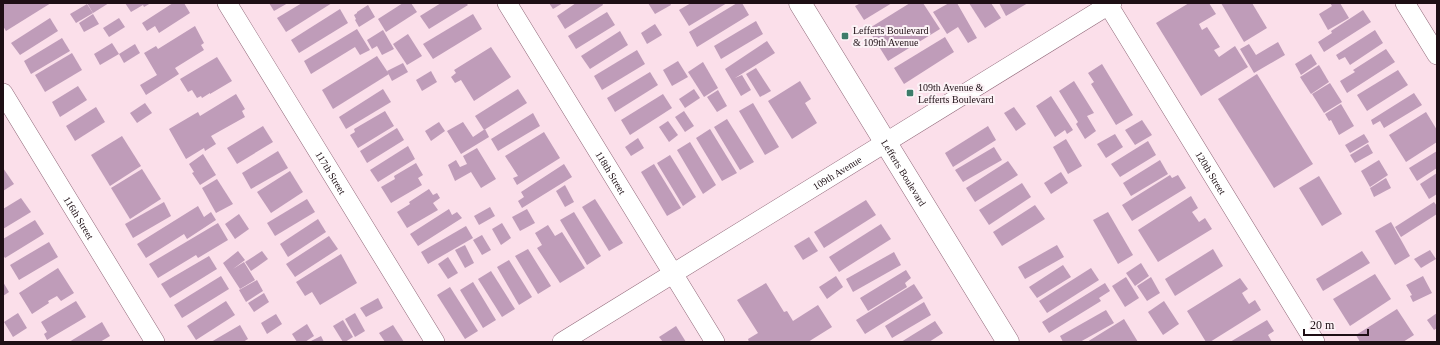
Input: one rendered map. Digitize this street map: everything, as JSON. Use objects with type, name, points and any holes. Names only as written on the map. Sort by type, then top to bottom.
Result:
[{"type":"street","name":"117th Street","points":[[227,3],[435,342]]},
{"type":"street","name":"118th Street","points":[[507,3],[715,342]]},
{"type":"street","name":"Lefferts Boulevard","points":[[800,3],[1008,342]]},
{"type":"street","points":[[1406,3],[1437,55]]},
{"type":"street","name":"109th Avenue","points":[[562,342],[1109,4]]},
{"type":"street","name":"120th Street","points":[[1109,4],[1315,342]]},
{"type":"street","name":"116th Street","points":[[3,93],[155,342]]},
{"type":"building","points":[[51,3],[6,31],[3,26],[3,4]]},
{"type":"building","points":[[87,3],[109,3],[93,13]]},
{"type":"building","points":[[125,3],[151,3],[144,7],[143,5],[131,12]]},
{"type":"building","points":[[173,3],[184,3],[190,13],[159,33],[155,26],[147,31],[142,23]]},
{"type":"building","points":[[269,3],[288,3],[274,11]]},
{"type":"building","points":[[302,3],[332,3],[286,32],[277,18]]},
{"type":"building","points":[[403,3],[411,3],[417,12],[386,32],[378,19]]},
{"type":"building","points":[[441,3],[466,3],[468,5],[429,29],[420,16]]},
{"type":"building","points":[[549,3],[563,3],[553,9]]},
{"type":"building","points":[[576,3],[602,3],[603,5],[565,29],[557,16]]},
{"type":"building","points":[[648,3],[670,3],[671,5],[655,14]]},
{"type":"building","points":[[691,3],[727,3],[689,26],[679,10]]},
{"type":"building","points":[[737,3],[742,3],[749,15],[697,47],[689,32]]},
{"type":"building","points":[[861,3],[892,3],[864,20],[855,6]]},
{"type":"building","points":[[910,3],[923,3],[940,29],[888,61],[868,29]]},
{"type":"building","points":[[949,3],[957,3],[977,38],[968,43],[958,27],[947,34],[933,12]]},
{"type":"building","points":[[969,3],[991,3],[1001,18],[985,28]]},
{"type":"building","points":[[999,3],[1028,3],[1006,16]]},
{"type":"building","points":[[1189,3],[1209,3],[1216,14],[1199,24],[1202,30],[1207,27],[1220,47],[1214,50],[1219,57],[1235,46],[1248,67],[1201,96],[1156,23]]},
{"type":"building","points":[[1221,3],[1252,3],[1267,28],[1244,42]]},
{"type":"building","points":[[1330,3],[1340,3],[1349,18],[1328,30],[1319,14],[1332,6]]},
{"type":"building","points":[[87,4],[93,13],[76,23],[70,14]]},
{"type":"building","points":[[368,5],[375,17],[359,27],[354,15]]},
{"type":"building","points":[[340,9],[348,23],[299,53],[291,40]]},
{"type":"building","points":[[1363,10],[1371,22],[1324,52],[1318,42],[1332,33],[1331,31]]},
{"type":"building","points":[[607,12],[615,25],[576,49],[568,36]]},
{"type":"building","points":[[93,14],[99,24],[84,32],[79,23]]},
{"type":"building","points":[[473,14],[482,29],[433,59],[423,44]]},
{"type":"building","points":[[50,18],[58,31],[20,55],[11,43]]},
{"type":"building","points":[[119,18],[125,27],[109,37],[103,28]]},
{"type":"building","points":[[756,21],[763,34],[721,59],[714,46]]},
{"type":"building","points":[[655,24],[662,35],[647,44],[641,33]]},
{"type":"building","points":[[195,26],[204,43],[201,45],[204,50],[175,68],[179,74],[146,95],[140,85],[157,75],[144,53],[156,46],[158,49]]},
{"type":"building","points":[[357,29],[370,50],[360,55],[355,47],[311,74],[304,61]]},
{"type":"building","points":[[383,30],[394,49],[382,55],[377,46],[372,49],[367,40]]},
{"type":"building","points":[[1375,30],[1383,43],[1350,65],[1345,57],[1339,60],[1336,55]]},
{"type":"building","points":[[620,31],[628,45],[590,69],[581,56]]},
{"type":"building","points":[[408,34],[422,56],[407,65],[393,44]]},
{"type":"building","points":[[945,37],[954,52],[904,84],[894,68]]},
{"type":"building","points":[[62,38],[70,51],[31,74],[24,61]]},
{"type":"building","points":[[767,41],[775,53],[735,78],[742,75],[751,90],[741,96],[725,69]]},
{"type":"building","points":[[1278,42],[1285,55],[1254,73],[1240,49],[1249,44],[1256,55]]},
{"type":"building","points":[[112,43],[119,54],[100,65],[94,54]]},
{"type":"building","points":[[135,44],[140,53],[124,63],[119,54]]},
{"type":"building","points":[[491,47],[511,77],[474,101],[461,80],[455,83],[451,77],[456,73],[454,70]]},
{"type":"building","points":[[1386,49],[1395,62],[1347,93],[1340,81],[1355,72],[1353,70]]},
{"type":"building","points":[[637,50],[645,64],[602,90],[594,76]]},
{"type":"building","points":[[72,53],[82,70],[45,92],[35,75]]},
{"type":"building","points":[[1311,54],[1317,64],[1301,75],[1295,64]]},
{"type":"building","points":[[377,56],[389,74],[333,109],[322,90]]},
{"type":"building","points":[[217,57],[232,81],[202,98],[201,96],[197,98],[192,90],[188,92],[180,79]]},
{"type":"building","points":[[678,61],[688,77],[672,86],[663,70]]},
{"type":"building","points":[[703,62],[718,88],[704,97],[688,72]]},
{"type":"building","points":[[403,63],[408,72],[392,81],[387,71]]},
{"type":"building","points":[[1102,64],[1133,115],[1116,125],[1091,84],[1094,82],[1088,73]]},
{"type":"building","points":[[1319,65],[1329,82],[1311,94],[1300,77]]},
{"type":"building","points":[[756,68],[771,91],[760,97],[746,74]]},
{"type":"building","points":[[1398,70],[1408,85],[1367,111],[1357,95]]},
{"type":"building","points":[[431,71],[437,82],[422,91],[416,80]]},
{"type":"building","points":[[650,72],[658,85],[615,112],[607,98]]},
{"type":"building","points":[[1257,74],[1313,164],[1274,188],[1218,99]]},
{"type":"building","points":[[800,81],[811,99],[805,103],[817,123],[792,139],[768,101]]},
{"type":"building","points":[[1074,81],[1094,113],[1087,116],[1096,131],[1085,139],[1076,124],[1078,122],[1059,91]]},
{"type":"building","points":[[1330,83],[1342,102],[1324,113],[1312,94]]},
{"type":"building","points":[[78,86],[87,100],[60,117],[52,102]]},
{"type":"building","points":[[383,89],[391,102],[346,129],[339,117]]},
{"type":"building","points":[[518,89],[527,103],[484,130],[475,116]]},
{"type":"building","points":[[694,89],[700,98],[685,108],[679,99]]},
{"type":"building","points":[[718,90],[727,106],[717,112],[707,97]]},
{"type":"building","points":[[1414,93],[1422,105],[1384,128],[1380,121],[1373,125],[1371,120]]},
{"type":"building","points":[[236,94],[245,109],[242,111],[245,117],[211,136],[216,144],[205,151],[204,148],[186,159],[169,129],[198,112],[200,116]]},
{"type":"building","points":[[663,94],[672,108],[630,135],[621,120]]},
{"type":"building","points":[[1051,96],[1073,130],[1067,134],[1065,130],[1055,137],[1036,106]]},
{"type":"building","points":[[145,103],[152,113],[137,123],[130,113]]},
{"type":"building","points":[[753,103],[779,147],[765,155],[739,111]]},
{"type":"building","points":[[1341,104],[1354,126],[1339,135],[1331,120],[1329,121],[1325,114]]},
{"type":"building","points":[[96,107],[105,122],[75,141],[66,126]]},
{"type":"building","points":[[1014,107],[1026,124],[1016,131],[1004,113]]},
{"type":"building","points":[[385,111],[394,126],[358,148],[350,135],[355,132],[354,129]]},
{"type":"building","points":[[684,111],[694,126],[685,132],[675,117]]},
{"type":"building","points":[[1426,112],[1437,130],[1437,142],[1406,162],[1389,135]]},
{"type":"building","points":[[533,113],[540,126],[498,151],[491,139]]},
{"type":"building","points":[[727,119],[754,162],[740,170],[714,127]]},
{"type":"building","points":[[1142,120],[1152,135],[1135,145],[1125,130]]},
{"type":"building","points":[[668,121],[678,135],[669,142],[659,127]]},
{"type":"building","points":[[439,122],[445,131],[431,141],[425,131]]},
{"type":"building","points":[[463,122],[473,137],[485,129],[489,137],[461,154],[447,131]]},
{"type":"building","points":[[263,126],[273,142],[237,164],[227,148]]},
{"type":"building","points":[[988,126],[996,140],[953,167],[945,153]]},
{"type":"building","points":[[397,128],[404,140],[367,163],[360,151]]},
{"type":"building","points":[[710,129],[737,173],[722,181],[696,138]]},
{"type":"building","points":[[544,132],[560,158],[517,185],[513,178],[518,176],[505,156]]},
{"type":"building","points":[[1115,134],[1123,147],[1106,158],[1097,144]]},
{"type":"building","points":[[1364,134],[1369,142],[1350,153],[1345,145]]},
{"type":"building","points":[[122,136],[141,166],[110,186],[91,155]]},
{"type":"building","points":[[638,138],[644,148],[631,156],[625,147]]},
{"type":"building","points":[[1066,139],[1082,166],[1068,174],[1053,147]]},
{"type":"building","points":[[1148,141],[1156,155],[1120,177],[1111,164]]},
{"type":"building","points":[[690,142],[716,185],[703,194],[677,150]]},
{"type":"building","points":[[1368,144],[1373,153],[1355,163],[1350,155]]},
{"type":"building","points":[[408,146],[415,159],[378,182],[370,170]]},
{"type":"building","points":[[994,147],[1002,160],[963,182],[955,170]]},
{"type":"building","points":[[477,148],[496,179],[481,188],[471,172],[455,181],[448,165],[456,160],[460,167],[467,164],[463,156]]},
{"type":"building","points":[[278,151],[288,168],[251,189],[242,173]]},
{"type":"building","points":[[1437,151],[1437,168],[1417,181],[1409,168]]},
{"type":"building","points":[[203,154],[216,175],[200,185],[192,173],[194,172],[189,164]]},
{"type":"building","points":[[670,155],[696,197],[683,206],[657,163]]},
{"type":"building","points":[[1160,160],[1168,174],[1131,196],[1123,183]]},
{"type":"building","points":[[1379,160],[1388,175],[1370,187],[1361,171]]},
{"type":"building","points":[[1008,161],[1018,175],[975,202],[966,188]]},
{"type":"building","points":[[416,163],[423,175],[418,178],[422,185],[391,203],[381,187],[395,179],[394,176]]},
{"type":"building","points":[[564,164],[572,177],[522,208],[518,201],[524,197],[521,192]]},
{"type":"building","points":[[654,164],[681,208],[667,216],[641,172]]},
{"type":"building","points":[[3,168],[14,184],[3,191]]},
{"type":"building","points":[[142,169],[161,199],[130,219],[111,188]]},
{"type":"building","points":[[290,171],[303,192],[271,213],[257,192]]},
{"type":"building","points":[[1061,172],[1068,183],[1051,194],[1044,183]]},
{"type":"building","points":[[1437,173],[1437,194],[1429,199],[1420,184]]},
{"type":"building","points":[[1170,175],[1172,178],[1178,175],[1186,188],[1132,221],[1122,205]]},
{"type":"building","points":[[1319,176],[1342,214],[1322,226],[1299,188]]},
{"type":"building","points":[[1386,178],[1391,188],[1374,197],[1370,188]]},
{"type":"building","points":[[217,179],[233,204],[216,213],[202,188]]},
{"type":"building","points":[[1022,183],[1031,197],[989,225],[979,210]]},
{"type":"building","points":[[565,185],[574,202],[565,207],[556,191]]},
{"type":"building","points":[[429,189],[433,195],[437,193],[440,198],[433,203],[438,210],[407,228],[397,212]]},
{"type":"building","points":[[1191,196],[1198,208],[1192,212],[1199,222],[1205,218],[1212,229],[1158,262],[1138,230]]},
{"type":"building","points":[[21,198],[31,212],[3,229],[3,209]]},
{"type":"building","points":[[307,199],[315,212],[275,236],[267,223]]},
{"type":"building","points":[[595,199],[623,243],[609,251],[582,207]]},
{"type":"building","points":[[866,200],[876,215],[824,248],[814,232]]},
{"type":"building","points":[[164,202],[171,216],[133,238],[125,224]]},
{"type":"building","points":[[1434,202],[1437,206],[1437,214],[1401,237],[1395,227]]},
{"type":"building","points":[[1035,205],[1045,219],[1002,246],[993,232]]},
{"type":"building","points":[[198,206],[204,217],[211,212],[216,220],[187,239],[184,234],[146,258],[137,244]]},
{"type":"building","points":[[490,207],[495,216],[479,225],[474,216]]},
{"type":"building","points":[[449,209],[452,215],[457,212],[462,218],[418,246],[410,234]]},
{"type":"building","points":[[527,209],[535,223],[520,231],[512,217]]},
{"type":"building","points":[[574,212],[601,256],[587,265],[560,220]]},
{"type":"building","points":[[1108,212],[1133,255],[1118,264],[1093,220]]},
{"type":"building","points":[[239,214],[249,229],[235,239],[225,224]]},
{"type":"building","points":[[318,219],[326,232],[288,257],[280,244]]},
{"type":"building","points":[[35,220],[44,234],[5,258],[3,255],[3,239]]},
{"type":"building","points":[[1391,222],[1410,256],[1395,265],[1375,231]]},
{"type":"building","points":[[218,223],[228,240],[198,258],[196,255],[158,278],[149,264]]},
{"type":"building","points":[[502,223],[511,238],[501,245],[492,229]]},
{"type":"building","points":[[881,224],[891,239],[839,272],[829,257]]},
{"type":"building","points":[[548,225],[555,236],[562,232],[585,268],[560,283],[537,248],[542,245],[535,233]]},
{"type":"building","points":[[466,226],[473,238],[428,264],[421,252]]},
{"type":"building","points":[[482,235],[491,250],[482,255],[473,240]]},
{"type":"building","points":[[329,236],[338,249],[295,277],[286,264]]},
{"type":"building","points":[[809,237],[818,251],[803,260],[794,246]]},
{"type":"building","points":[[49,242],[58,257],[19,280],[10,265]]},
{"type":"building","points":[[465,245],[474,263],[465,268],[455,250]]},
{"type":"building","points":[[1057,245],[1064,257],[1025,279],[1018,267]]},
{"type":"building","points":[[528,249],[551,286],[538,294],[515,256]]},
{"type":"building","points":[[1213,249],[1223,266],[1175,296],[1165,279]]},
{"type":"building","points":[[1430,250],[1436,259],[1421,268],[1414,259]]},
{"type":"building","points":[[238,251],[245,260],[233,269],[244,262],[255,280],[240,289],[223,263]]},
{"type":"building","points":[[262,251],[268,259],[251,271],[245,262]]},
{"type":"building","points":[[1362,251],[1370,263],[1323,291],[1316,279]]},
{"type":"building","points":[[894,252],[901,265],[853,292],[846,279]]},
{"type":"building","points":[[341,254],[357,283],[320,305],[312,292],[305,296],[296,282]]},
{"type":"building","points":[[209,256],[217,269],[170,298],[161,284]]},
{"type":"building","points":[[448,257],[458,273],[448,279],[438,264]]},
{"type":"building","points":[[509,260],[532,297],[519,305],[497,267]]},
{"type":"building","points":[[1141,263],[1149,276],[1135,286],[1126,273]]},
{"type":"building","points":[[1063,265],[1071,277],[1037,298],[1029,287]]},
{"type":"building","points":[[58,268],[74,293],[61,301],[57,296],[48,301],[49,303],[32,314],[19,293]]},
{"type":"building","points":[[1091,268],[1099,280],[1047,313],[1039,301]]},
{"type":"building","points":[[906,270],[911,278],[905,283],[907,287],[868,311],[860,298]]},
{"type":"building","points":[[491,271],[515,309],[502,317],[478,279]]},
{"type":"building","points":[[1375,274],[1391,299],[1350,326],[1333,299]]},
{"type":"building","points":[[221,276],[229,289],[182,318],[174,305]]},
{"type":"building","points":[[836,276],[843,287],[827,299],[819,287]]},
{"type":"building","points":[[1423,276],[1432,293],[1413,302],[1410,296],[1412,295],[1406,285]]},
{"type":"building","points":[[1126,277],[1139,298],[1125,307],[1112,286]]},
{"type":"building","points":[[1151,277],[1160,293],[1147,301],[1137,286]]},
{"type":"building","points":[[1240,278],[1248,289],[1242,293],[1245,298],[1249,304],[1255,300],[1261,310],[1210,342],[1206,342],[1187,311]]},
{"type":"building","points":[[257,280],[263,291],[246,302],[239,290]]},
{"type":"building","points":[[3,282],[9,292],[3,296]]},
{"type":"building","points":[[473,282],[496,320],[483,328],[460,290]]},
{"type":"building","points":[[766,283],[784,312],[787,311],[793,321],[818,305],[832,327],[808,342],[749,342],[748,339],[758,333],[737,300]]},
{"type":"building","points":[[1105,283],[1110,291],[1099,298],[1101,301],[1049,333],[1042,322]]},
{"type":"building","points":[[914,284],[923,298],[865,334],[856,320]]},
{"type":"building","points":[[450,287],[478,331],[465,339],[437,295]]},
{"type":"building","points":[[264,293],[269,302],[254,312],[248,303]]},
{"type":"building","points":[[378,298],[383,308],[366,317],[360,308]]},
{"type":"building","points":[[76,301],[86,317],[47,340],[44,334],[47,332],[41,322]]},
{"type":"building","points":[[226,301],[235,315],[196,340],[187,326]]},
{"type":"building","points":[[1164,301],[1179,324],[1163,335],[1148,312]]},
{"type":"building","points":[[924,302],[931,315],[892,338],[885,326]]},
{"type":"building","points":[[1397,309],[1414,335],[1403,342],[1360,342],[1356,335]]},
{"type":"building","points":[[1106,310],[1114,323],[1080,342],[1063,342],[1060,336]]},
{"type":"building","points":[[18,313],[27,328],[13,337],[4,322]]},
{"type":"building","points":[[355,313],[365,331],[355,337],[345,319]]},
{"type":"building","points":[[1437,313],[1437,328],[1434,330],[1427,320]]},
{"type":"building","points":[[276,314],[282,324],[267,334],[261,323]]},
{"type":"building","points":[[1124,319],[1138,342],[1087,342]]},
{"type":"building","points":[[343,320],[353,337],[345,342],[343,342],[333,326]]},
{"type":"building","points":[[1267,320],[1274,331],[1268,335],[1272,342],[1230,342]]},
{"type":"building","points":[[935,321],[943,333],[929,342],[901,342]]},
{"type":"building","points":[[102,322],[110,336],[100,342],[69,342]]},
{"type":"building","points":[[307,324],[314,336],[305,342],[297,342],[292,334]]},
{"type":"building","points":[[240,325],[248,339],[243,342],[211,342]]},
{"type":"building","points":[[393,325],[404,342],[385,342],[379,333]]},
{"type":"building","points":[[676,326],[686,342],[663,342],[659,337]]},
{"type":"building","points":[[321,336],[324,342],[309,342]]},
{"type":"place","name":"Lefferts Boulevard & 109th Avenue","points":[[845,36]]},
{"type":"place","name":"109th Avenue & Lefferts Boulevard","points":[[910,93]]}]
